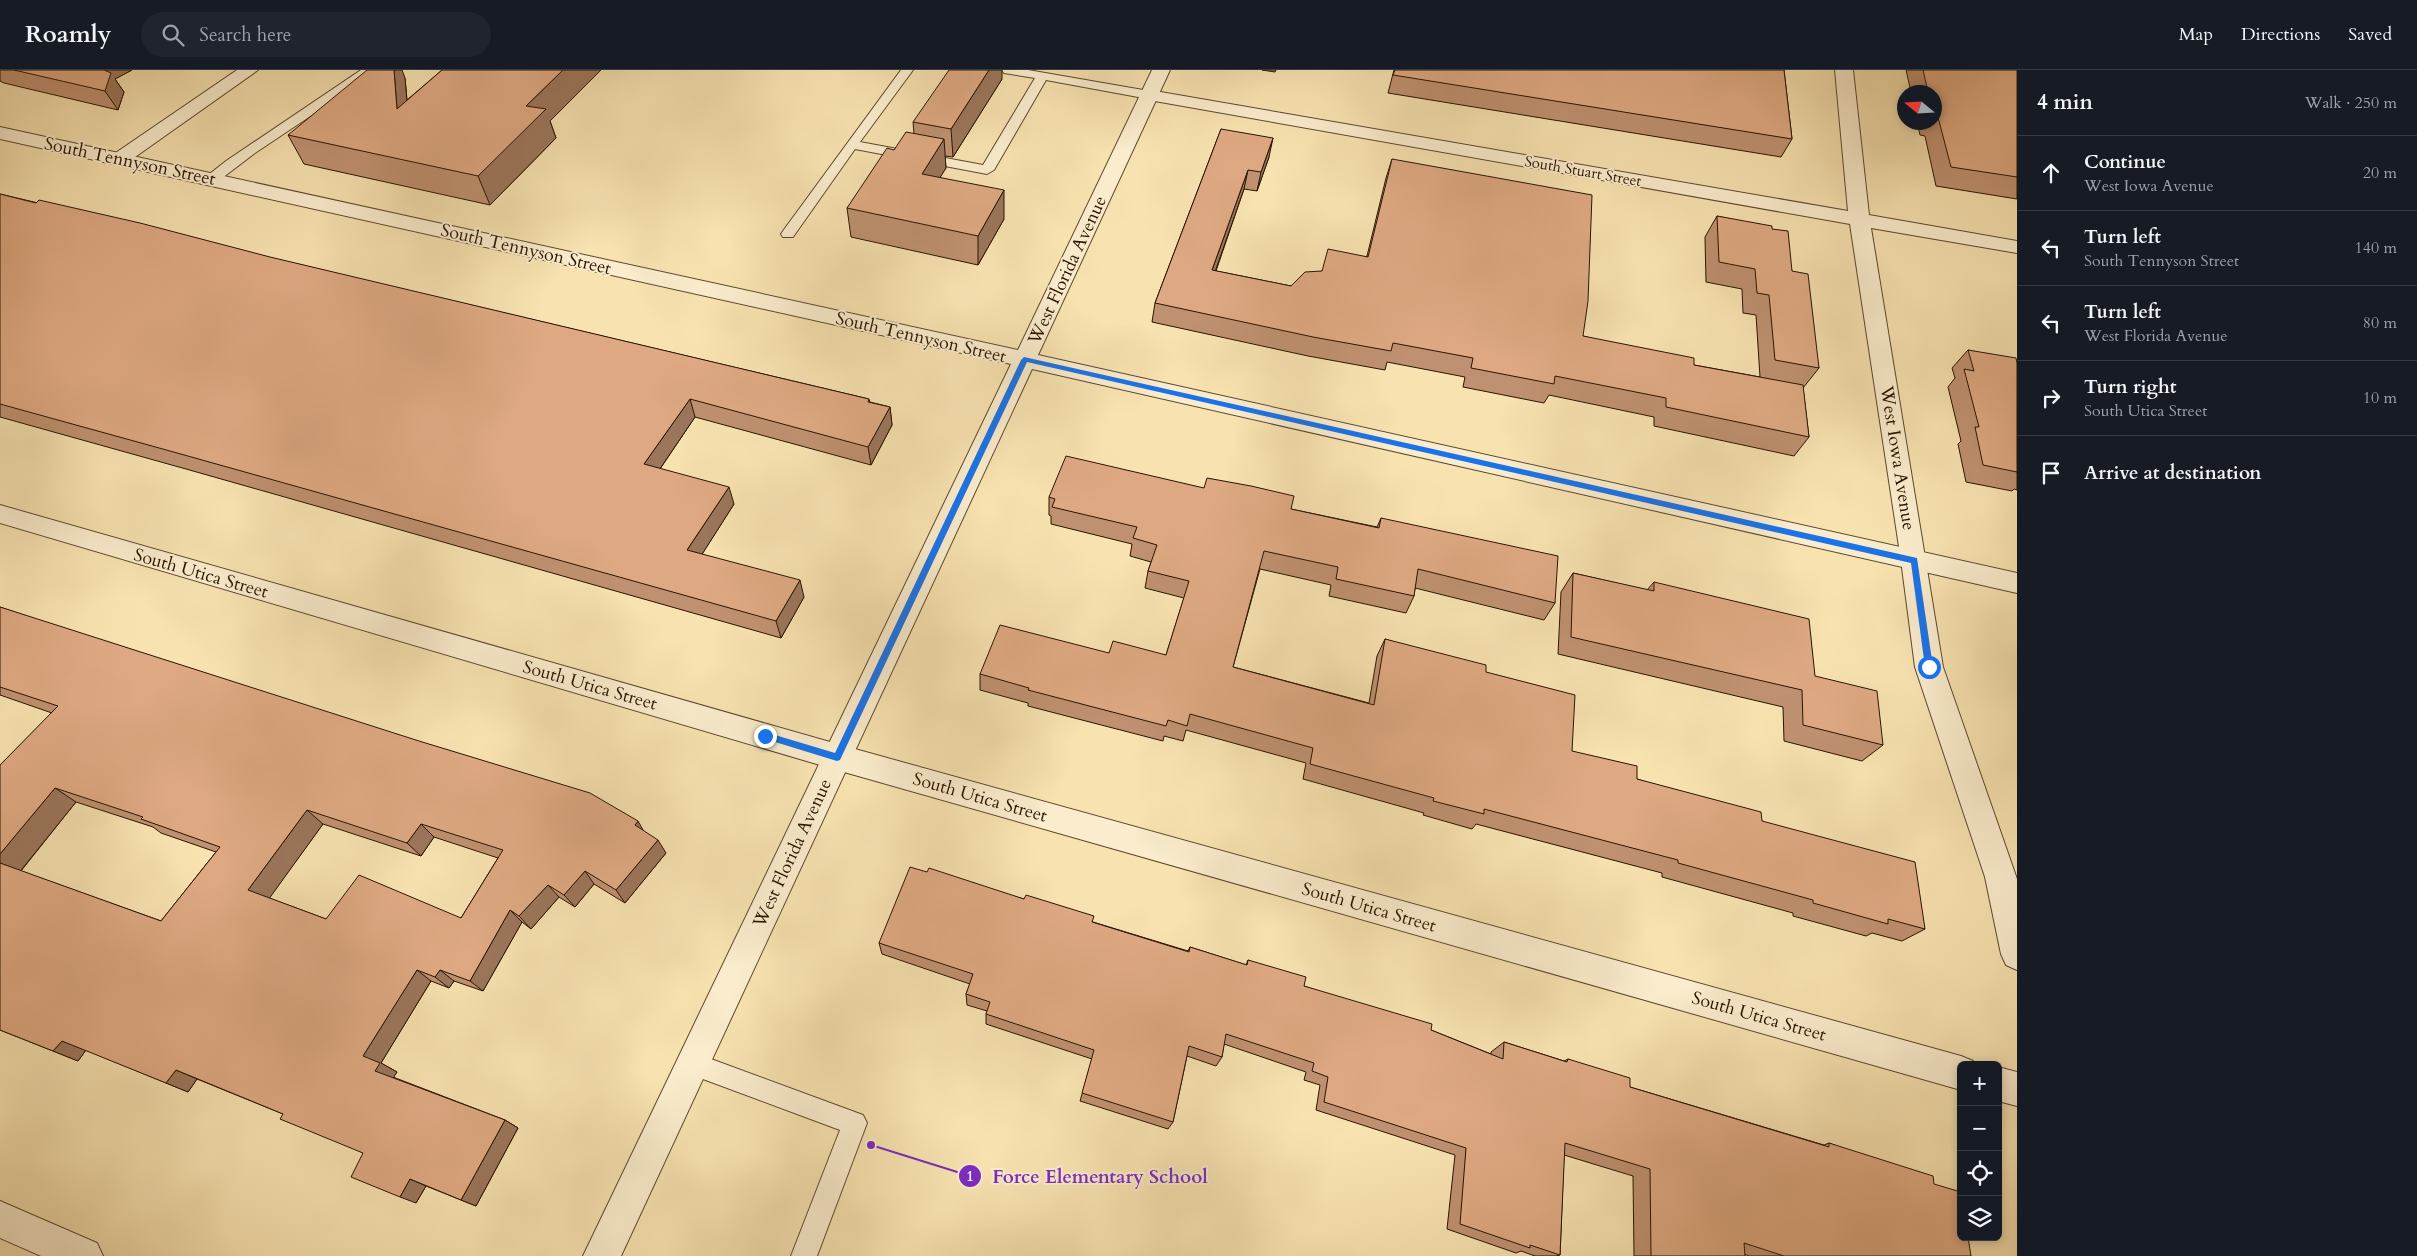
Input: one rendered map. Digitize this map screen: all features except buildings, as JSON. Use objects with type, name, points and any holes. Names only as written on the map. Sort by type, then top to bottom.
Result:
[{"type":"street","points":[[120,158],[249,70]]},
{"type":"street","name":"West Florida Avenue","points":[[602,1256],[1161,70]]},
{"type":"street","name":"West Iowa Avenue","points":[[1844,70],[1859,219],[1914,560],[1929,667],[2001,877],[2017,954]]},
{"type":"street","name":"South Stuart Street","points":[[1149,95],[2017,246]]},
{"type":"street","name":"South Tennyson Street","points":[[0,134],[120,158],[2017,583]]},
{"type":"street","name":"South Utica Street","points":[[0,514],[837,757],[1957,1072]]},
{"type":"street","points":[[2002,1085],[2017,1089]]},
{"type":"street","points":[[0,1219],[84,1256]]},
{"type":"lane","points":[[212,179],[240,156],[341,92],[369,70]]},
{"type":"lane","points":[[788,234],[907,70]]},
{"type":"lane","points":[[1008,70],[1149,95]]},
{"type":"lane","points":[[852,144],[987,170],[1042,76]]},
{"type":"lane","points":[[692,1064],[855,1123],[804,1256]]},
{"type":"place","name":"Force Elementary School","points":[[871,1145]]},
{"type":"route","points":[[765,736],[837,757],[1024,360],[1914,560],[1929,667]]}]
